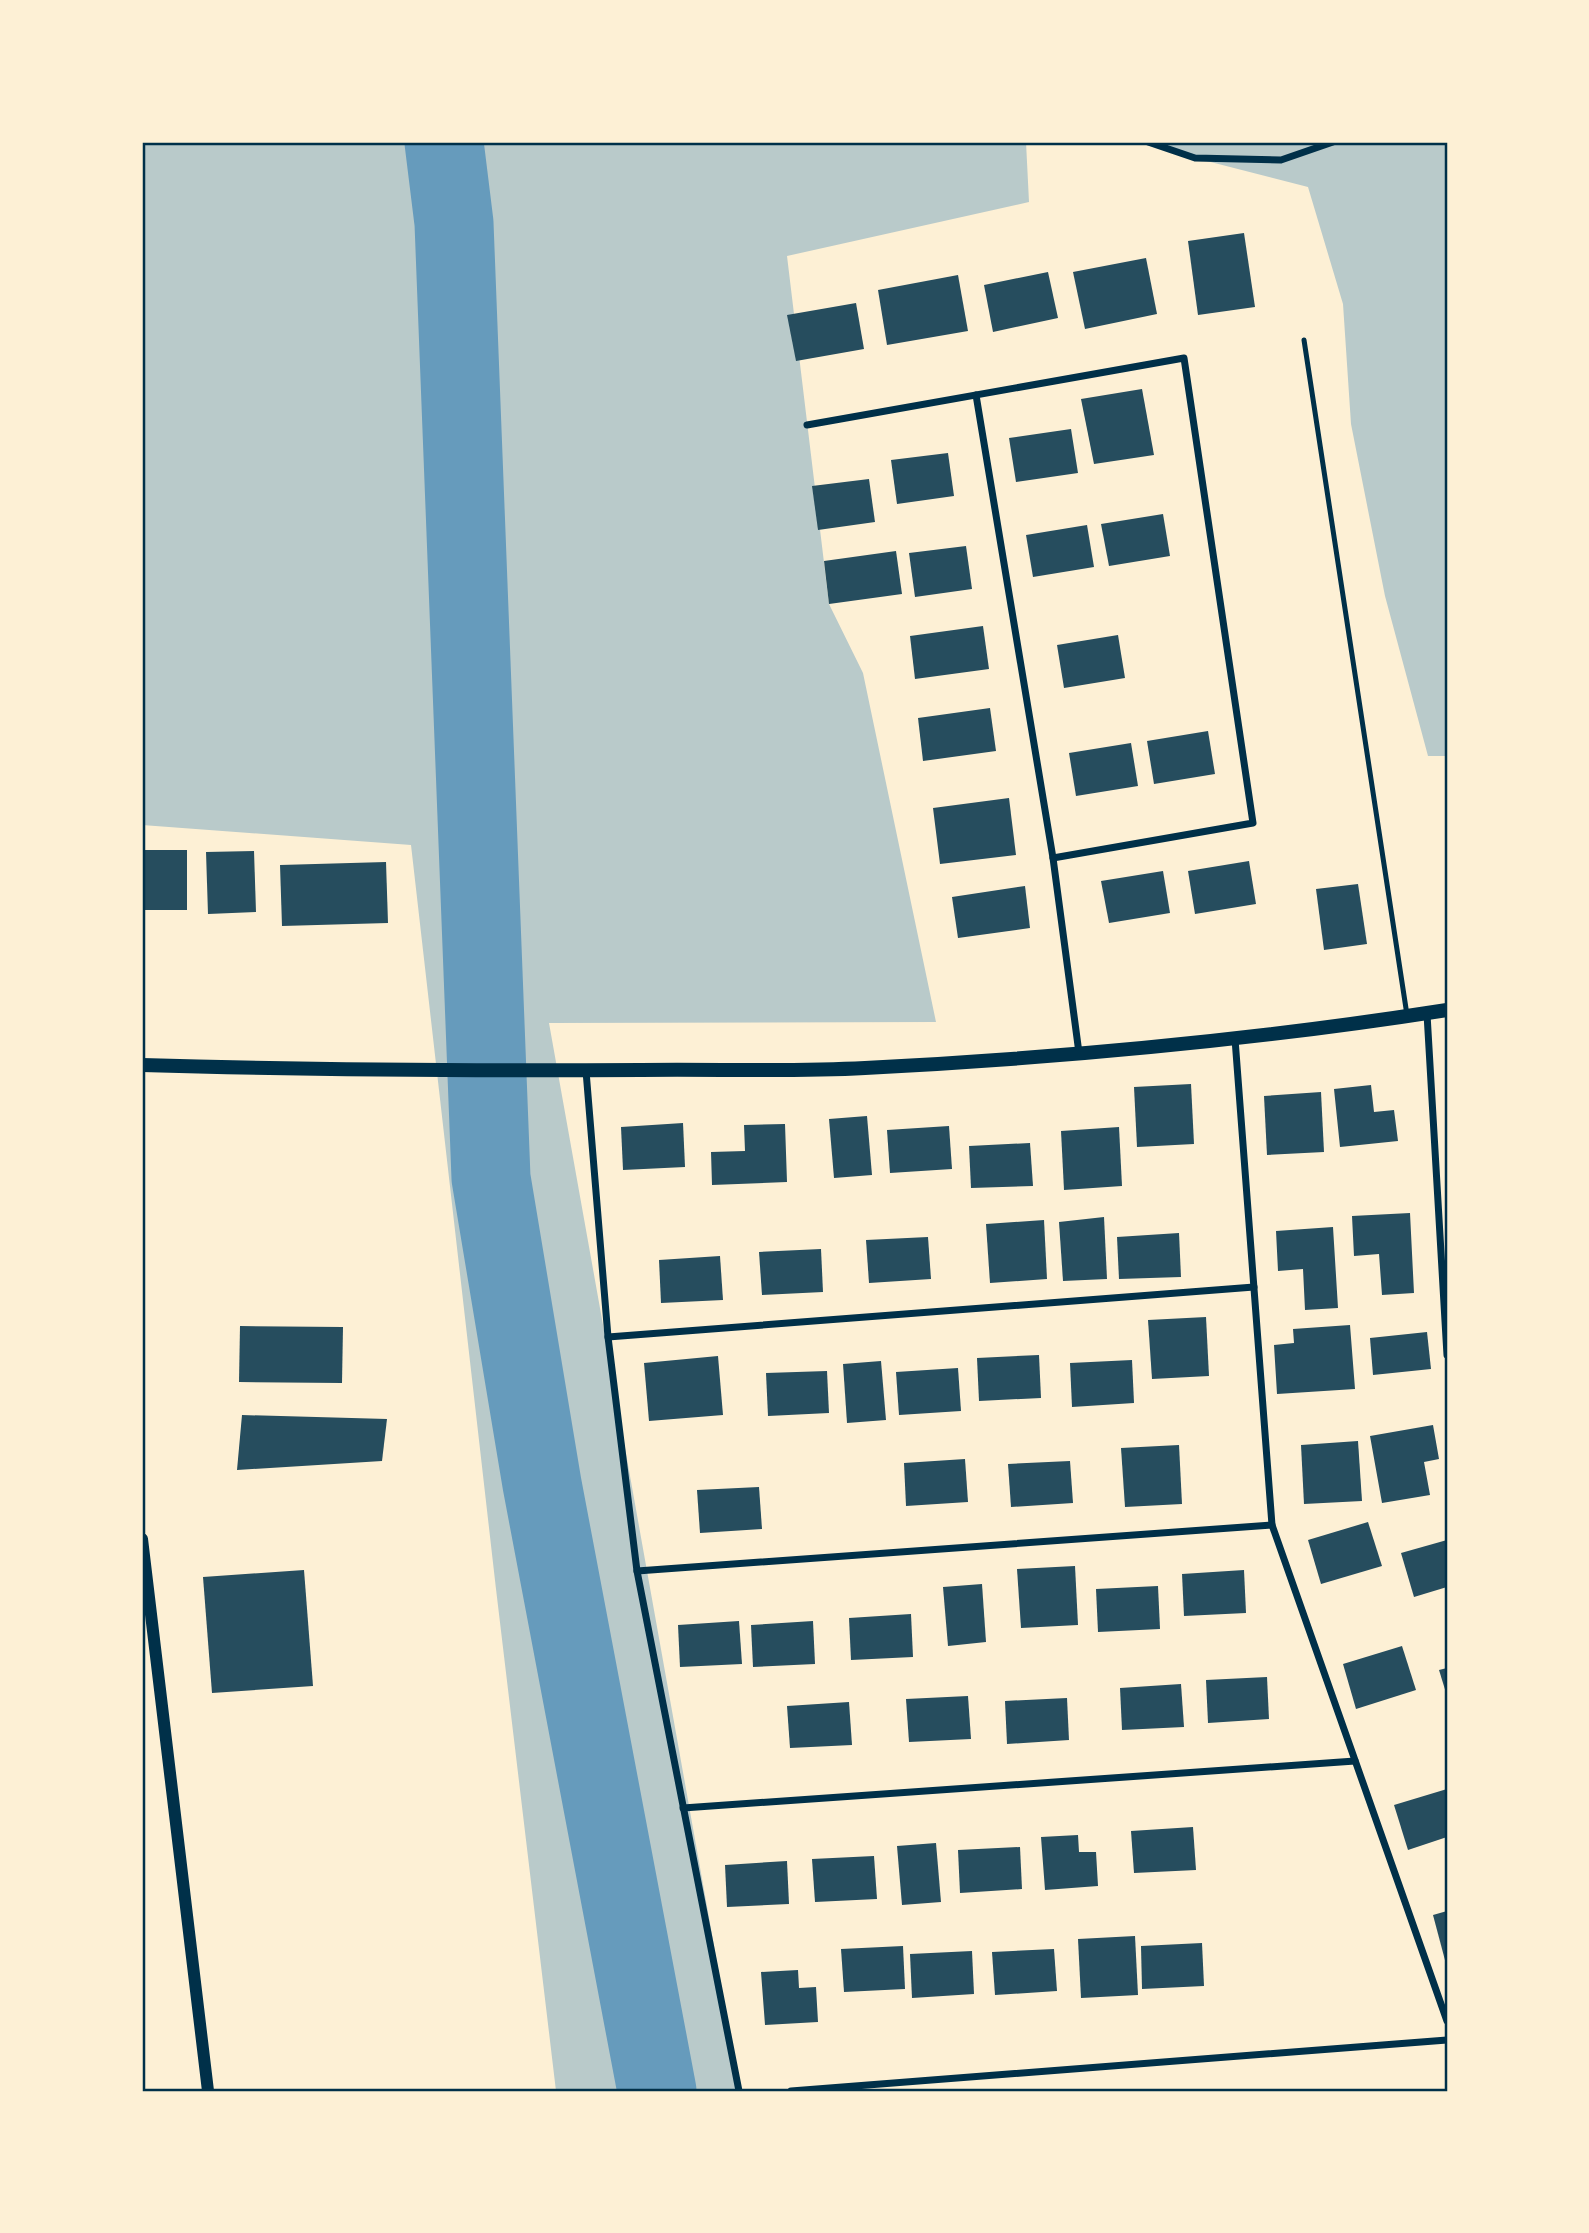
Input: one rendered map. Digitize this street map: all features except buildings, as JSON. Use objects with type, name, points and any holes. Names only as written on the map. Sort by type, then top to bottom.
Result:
[{"type":"main road","points":[[142,1065],[272,1069],[861,1069],[1235,1038],[1447,1010]]},
{"type":"street","points":[[1148,142],[1195,158],[1281,160],[1333,142]]},
{"type":"street","points":[[807,425],[1184,358],[1253,823],[1053,858]]},
{"type":"street","points":[[976,395],[1053,858],[1079,1053]]},
{"type":"street","points":[[1427,1014],[1447,1355]]},
{"type":"street","points":[[1235,1038],[1272,1525],[1447,2021]]},
{"type":"street","points":[[586,1070],[608,1337],[637,1571],[739,2091]]},
{"type":"street","points":[[608,1337],[1254,1287]]},
{"type":"street","points":[[637,1571],[1272,1525]]},
{"type":"street","points":[[142,1539],[208,2091]]},
{"type":"street","points":[[683,1808],[1355,1761]]},
{"type":"street","points":[[791,2091],[1447,2040]]},
{"type":"lane","points":[[1304,340],[1407,1017]]},
{"type":"shaded area","points":[[142,142],[1026,142],[1029,202],[787,256],[829,604],[863,673],[936,1022],[549,1023],[740,2091],[556,2091],[411,845],[142,825]]},
{"type":"shaded area","points":[[1152,142],[1447,142],[1447,756],[1428,756],[1385,596],[1351,424],[1343,304],[1308,187],[1195,158]]},
{"type":"waterway","points":[[444,142],[454,223],[491,1178],[542,1484],[657,2091]]}]
